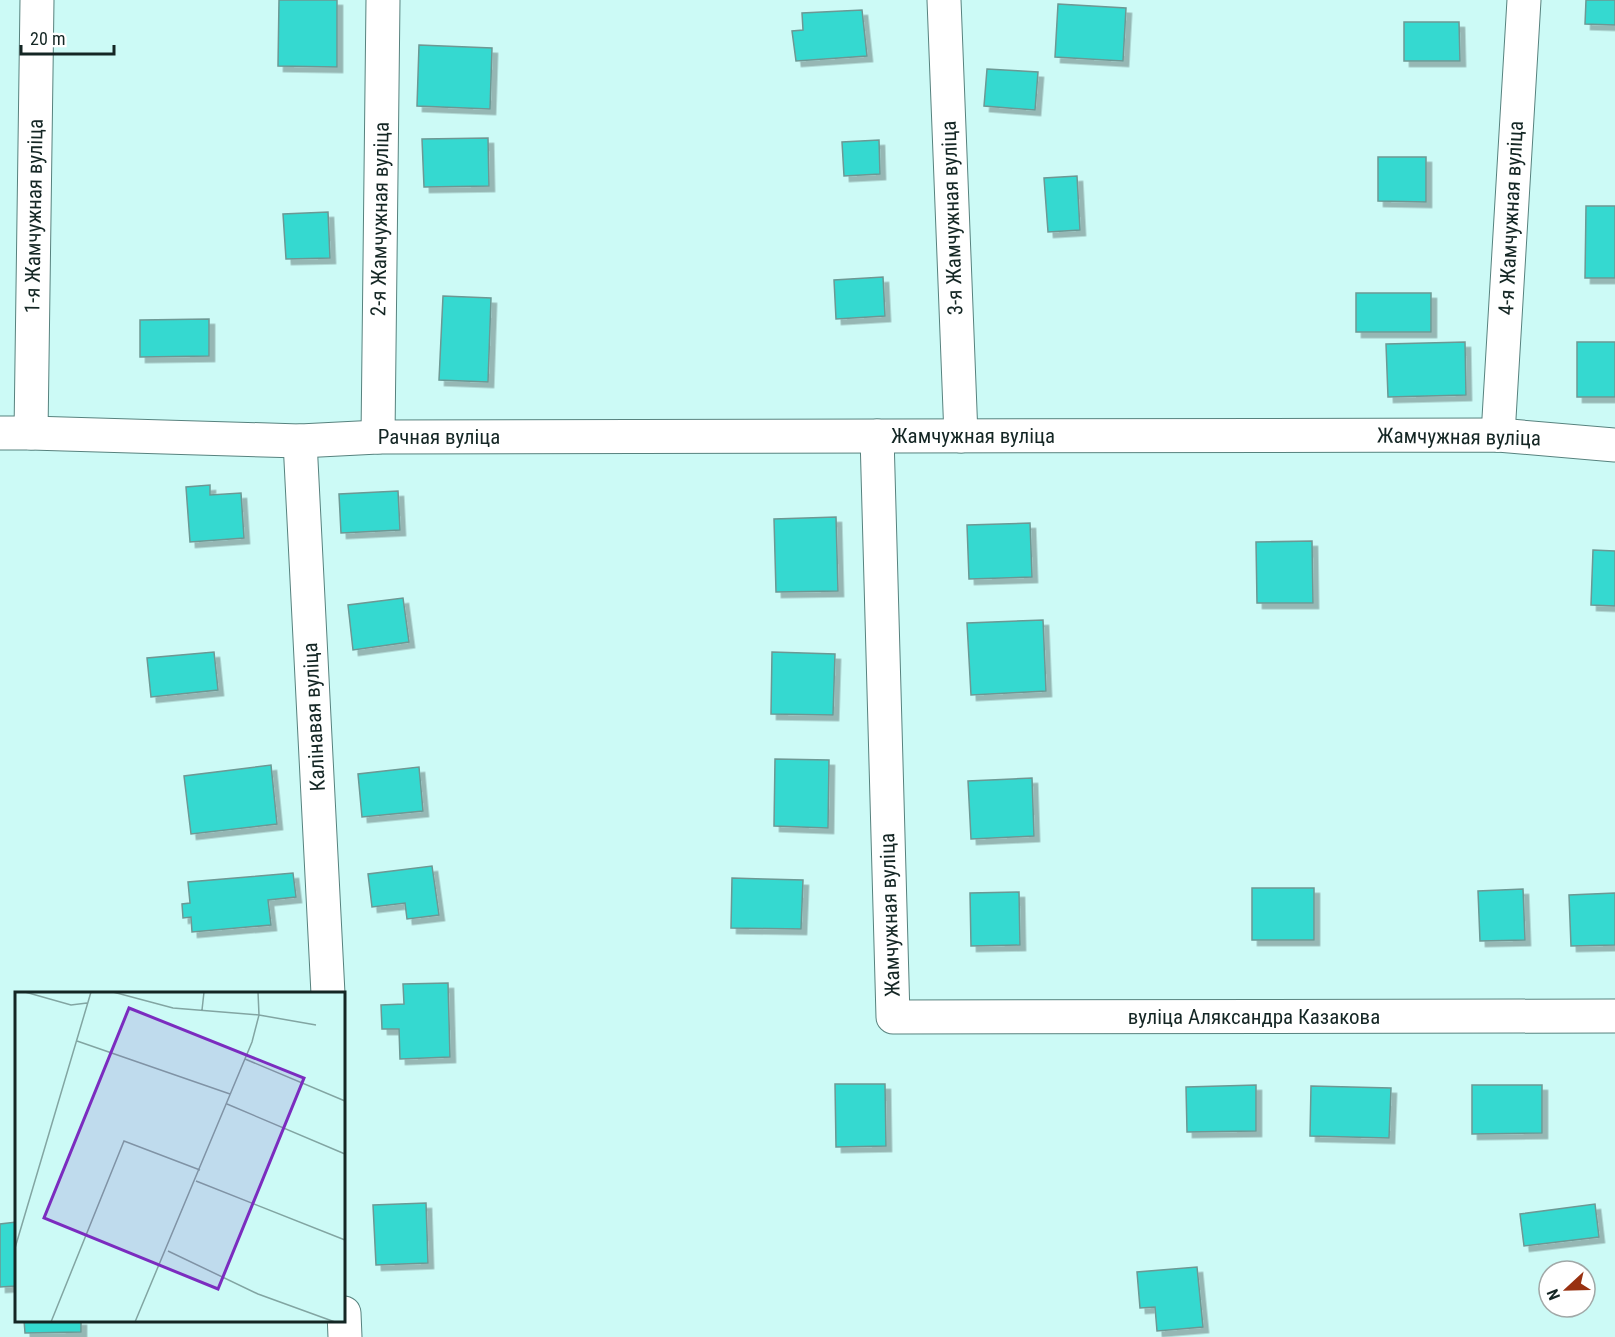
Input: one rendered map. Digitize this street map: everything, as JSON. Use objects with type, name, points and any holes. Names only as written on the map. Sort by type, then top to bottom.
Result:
[{"type":"street","name":"1-я Жамчужная вуліца","points":[[16,433],[37,0]]},
{"type":"street","name":"2-я Жамчужная вуліца","points":[[378,437],[383,0]]},
{"type":"street","name":"3-я Жамчужная вуліца","points":[[944,0],[961,436]]},
{"type":"street","name":"4-я Жамчужная вуліца","points":[[1498,435],[1524,0]]},
{"type":"street","name":"Рачная вуліца","points":[[16,433],[300,441],[378,437],[877,436]]},
{"type":"street","name":"Жамчужная вуліца","points":[[893,1017],[877,436],[1498,435],[1615,445]]},
{"type":"street","name":"Калінавая вуліца","points":[[300,441],[328,992]]},
{"type":"street","name":"вуліца Аляксандра Казакова","points":[[893,1017],[1615,1016]]},
{"type":"street","points":[[344,1322],[345,1337]]},
{"type":"building","points":[[279,0],[337,0],[337,67],[278,66]]},
{"type":"building","points":[[1586,0],[1615,0],[1615,25],[1585,24]]},
{"type":"building","points":[[1058,4],[1126,8],[1123,61],[1055,57]]},
{"type":"building","points":[[862,10],[867,56],[796,61],[792,31],[803,30],[802,13]]},
{"type":"building","points":[[1404,22],[1459,22],[1460,61],[1404,61]]},
{"type":"building","points":[[419,45],[492,48],[490,109],[417,106]]},
{"type":"building","points":[[987,69],[1038,72],[1035,110],[984,106]]},
{"type":"building","points":[[488,138],[489,186],[424,187],[422,139]]},
{"type":"building","points":[[879,140],[880,174],[844,176],[842,142]]},
{"type":"building","points":[[1378,157],[1426,157],[1426,202],[1378,201]]},
{"type":"building","points":[[1077,176],[1080,230],[1048,232],[1044,178]]},
{"type":"building","points":[[1586,206],[1615,206],[1615,278],[1585,278]]},
{"type":"building","points":[[328,212],[330,258],[286,259],[283,214]]},
{"type":"building","points":[[883,277],[885,316],[836,319],[834,280]]},
{"type":"building","points":[[1356,293],[1431,293],[1431,332],[1356,332]]},
{"type":"building","points":[[443,296],[491,298],[488,382],[439,380]]},
{"type":"building","points":[[209,319],[209,356],[140,357],[140,320]]},
{"type":"building","points":[[1465,342],[1466,395],[1388,397],[1386,344]]},
{"type":"building","points":[[1577,342],[1615,342],[1615,397],[1577,397]]},
{"type":"building","points":[[210,485],[210,495],[241,493],[244,538],[190,542],[186,487]]},
{"type":"building","points":[[398,491],[400,530],[341,533],[339,494]]},
{"type":"building","points":[[836,517],[838,591],[776,592],[774,519]]},
{"type":"building","points":[[1030,523],[1032,577],[969,579],[967,525]]},
{"type":"building","points":[[1312,541],[1313,603],[1257,603],[1256,542]]},
{"type":"building","points":[[1593,550],[1615,551],[1615,606],[1591,605]]},
{"type":"building","points":[[403,598],[409,642],[353,650],[348,605]]},
{"type":"building","points":[[1043,620],[1046,691],[971,695],[967,623]]},
{"type":"building","points":[[214,652],[218,690],[151,697],[147,658]]},
{"type":"building","points":[[772,652],[835,654],[833,715],[771,714]]},
{"type":"building","points":[[775,759],[829,760],[828,828],[774,826]]},
{"type":"building","points":[[271,765],[277,824],[191,834],[184,776]]},
{"type":"building","points":[[419,767],[423,811],[362,817],[358,774]]},
{"type":"building","points":[[1032,778],[1034,836],[971,839],[968,781]]},
{"type":"building","points":[[432,866],[439,915],[407,919],[405,903],[372,907],[368,874]]},
{"type":"building","points":[[293,873],[296,897],[268,900],[271,925],[192,932],[191,917],[183,918],[182,904],[190,903],[188,882]]},
{"type":"building","points":[[732,878],[803,880],[801,929],[731,928]]},
{"type":"building","points":[[1252,888],[1314,888],[1314,940],[1252,940]]},
{"type":"building","points":[[1523,889],[1525,940],[1480,941],[1478,891]]},
{"type":"building","points":[[1019,892],[1020,945],[971,946],[970,893]]},
{"type":"building","points":[[1615,893],[1615,945],[1571,946],[1569,895]]},
{"type":"building","points":[[448,983],[450,1057],[400,1059],[399,1029],[382,1029],[381,1005],[404,1004],[403,984]]},
{"type":"building","points":[[835,1084],[885,1084],[886,1146],[836,1147]]},
{"type":"building","points":[[1256,1085],[1256,1131],[1187,1132],[1186,1087]]},
{"type":"building","points":[[1472,1085],[1542,1085],[1542,1133],[1472,1134]]},
{"type":"building","points":[[1311,1086],[1391,1088],[1389,1138],[1310,1136]]},
{"type":"building","points":[[426,1203],[428,1263],[376,1265],[373,1205]]},
{"type":"building","points":[[1595,1204],[1599,1237],[1524,1246],[1520,1214]]},
{"type":"building","points":[[15,1222],[15,1286],[0,1287],[0,1224]]},
{"type":"building","points":[[1197,1267],[1203,1327],[1157,1331],[1155,1307],[1140,1308],[1137,1272]]},
{"type":"building","points":[[24,1322],[81,1322],[81,1332],[25,1333]]}]
